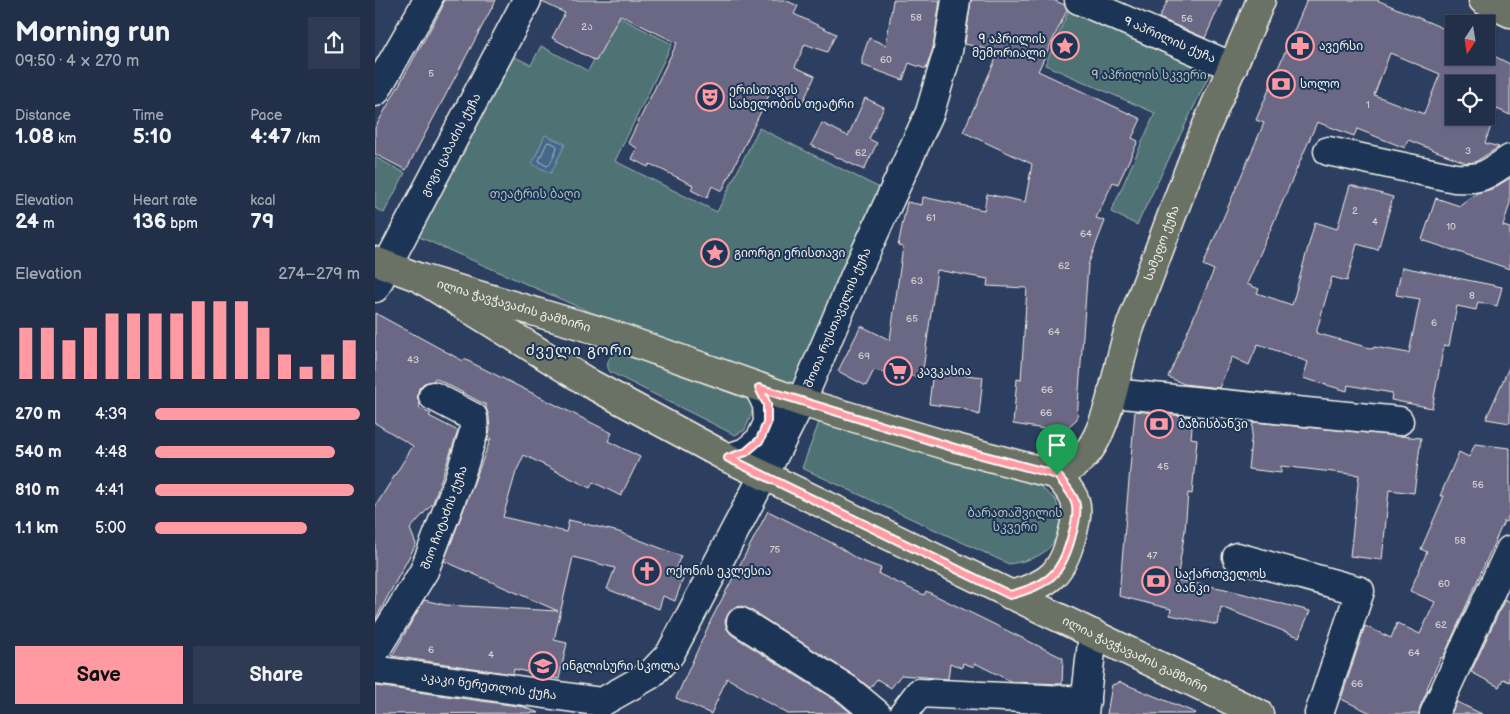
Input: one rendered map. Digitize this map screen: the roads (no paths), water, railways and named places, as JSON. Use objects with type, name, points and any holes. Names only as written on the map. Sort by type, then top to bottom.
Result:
[{"type":"main road","name":"სამეფო ქუჩა","points":[[1057,475],[1082,460],[1090,451],[1103,424],[1129,331],[1199,145],[1261,0]]},
{"type":"main road","points":[[1483,0],[1510,13]]},
{"type":"main road","name":"ილია ჭავჭავაძის გამზირი","points":[[379,271],[420,278],[607,333],[801,402],[955,448],[1057,475]]},
{"type":"main road","name":"ილია ჭავჭავაძის გამზირი","points":[[420,278],[589,383],[728,458],[1259,714]]},
{"type":"main road","points":[[1010,595],[1029,590],[1044,583],[1059,570],[1069,549],[1075,524],[1075,502],[1057,475]]},
{"type":"street","points":[[375,92],[427,0]]},
{"type":"street","name":"გოგი ცაბაძის ქუჩა","points":[[379,271],[527,0]]},
{"type":"street","name":"შოთა რუსთაველის ქუჩა","points":[[601,708],[650,675],[670,654],[764,476],[801,402],[930,112],[948,51],[956,0]]},
{"type":"street","name":"9 აპრილის ქუჩა","points":[[1079,0],[1233,67]]},
{"type":"street","points":[[1328,151],[1455,178],[1469,179],[1486,175],[1510,159]]},
{"type":"street","points":[[728,458],[746,452],[760,440],[767,423],[767,404],[759,388]]},
{"type":"street","points":[[1112,393],[1399,421]]},
{"type":"street","name":"შიო ჩიტაძის ქუჩა","points":[[375,652],[424,571],[475,431],[473,417],[433,396]]},
{"type":"street","points":[[1434,714],[1510,550]]},
{"type":"street","points":[[1237,557],[1360,591],[1323,707],[1319,714]]},
{"type":"street","points":[[741,622],[847,689],[877,714]]},
{"type":"street","points":[[903,714],[919,693],[1085,708],[1093,634]]},
{"type":"street","name":"აკაკი წერეთლის ქუჩა","points":[[375,670],[601,708]]},
{"type":"water","points":[[545,135],[565,144],[551,173],[532,164]]},
{"type":"place","name":"9 აპრილის მემორიალი","points":[[1065,46]]},
{"type":"place","name":"ავერსი","points":[[1300,46]]},
{"type":"place","name":"სოლო","points":[[1281,84]]},
{"type":"place","name":"ერისთავის სახელობის თეატრი","points":[[710,97]]},
{"type":"place","name":"გიორგი ერისთავი","points":[[715,253]]},
{"type":"place","name":"კავკასია","points":[[898,371]]},
{"type":"place","name":"ბაზისბანკი","points":[[1159,424]]},
{"type":"place","name":"ოქონის ეკლესია","points":[[647,571]]},
{"type":"place","name":"საქართველოს ბანკი","points":[[1156,581]]},
{"type":"place","name":"ინგლისური სკოლა","points":[[543,666]]},
{"type":"district","name":"ძველი გორი","points":[[579,350]]},
{"type":"park label","name":"9 აპრილის სკვერი","points":[[1149,75]]},
{"type":"park label","name":"თეატრის ბაღი","points":[[535,194]]},
{"type":"park label","name":"ბარათაშვილის სკვერი","points":[[1015,520]]}]
